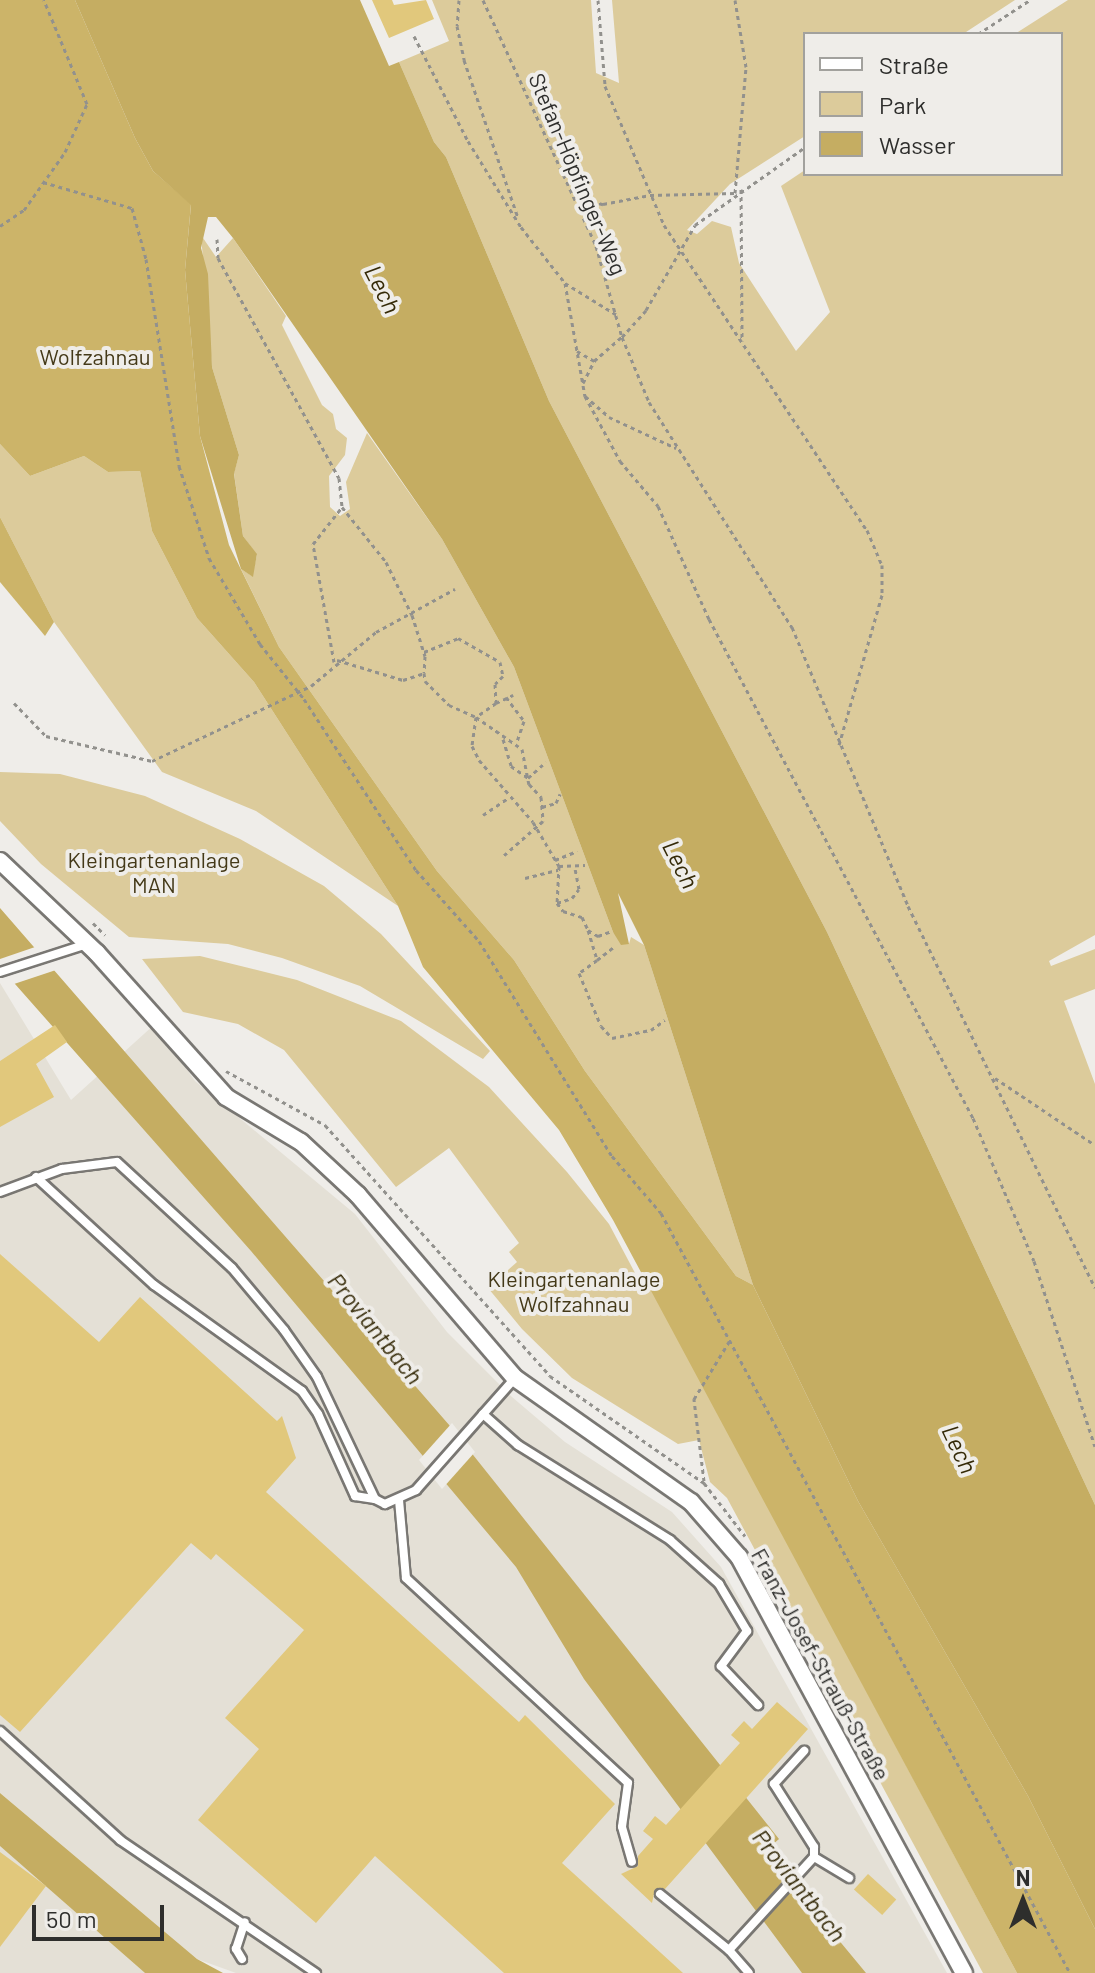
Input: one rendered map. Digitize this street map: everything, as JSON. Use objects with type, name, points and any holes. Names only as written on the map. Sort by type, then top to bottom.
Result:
[{"type":"street","name":"Franz-Josef-Strauß-Straße","points":[[0,861],[88,944],[226,1097],[301,1142],[358,1195],[515,1378],[691,1502],[739,1557],[964,1973]]},
{"type":"lane","points":[[0,972],[88,944]]},
{"type":"lane","points":[[0,1192],[36,1177],[117,1162],[232,1268],[317,1377],[375,1499]]},
{"type":"lane","points":[[36,1177],[154,1285],[302,1391],[318,1414],[355,1496],[385,1504],[416,1490],[515,1378]]},
{"type":"lane","points":[[483,1414],[518,1445],[670,1540],[719,1584],[747,1631],[721,1666],[758,1705]]},
{"type":"lane","points":[[399,1500],[406,1578],[628,1783],[622,1827],[632,1862]]},
{"type":"lane","points":[[0,1731],[120,1840],[316,1973]]},
{"type":"lane","points":[[729,1950],[814,1857],[814,1847],[774,1784],[804,1751]]},
{"type":"lane","points":[[814,1857],[849,1878]]},
{"type":"lane","points":[[660,1894],[729,1950],[749,1973]]},
{"type":"lane","points":[[242,1959],[236,1949],[245,1922]]},
{"type":"path","points":[[0,226],[24,210],[65,152],[87,104],[44,0]]},
{"type":"path","points":[[459,0],[457,26],[464,60],[521,227]]},
{"type":"path","name":"Stefan-Höpfinger-Weg","points":[[483,0],[574,196],[622,337]]},
{"type":"path","points":[[598,0],[605,86],[650,195],[678,249],[867,530],[882,565],[877,616],[839,745]]},
{"type":"path","points":[[574,196],[603,204],[650,195],[735,193],[746,67],[735,0]]},
{"type":"path","points":[[981,32],[1030,0]]},
{"type":"path","points":[[414,36],[480,164],[521,227],[565,283],[617,315]]},
{"type":"path","name":"Stefan-Höpfinger-Weg","points":[[622,337],[646,310],[678,249],[695,225],[735,193],[803,148]]},
{"type":"path","points":[[43,182],[132,208],[148,274],[179,466],[209,558],[260,644],[298,692],[416,870],[479,941],[559,1078],[612,1156],[661,1213],[1070,1973]]},
{"type":"path","points":[[741,189],[742,342]]},
{"type":"path","points":[[217,239],[218,258],[339,478],[342,507],[386,562],[412,615],[424,652],[425,681],[449,705],[476,717],[503,739],[522,749],[528,778],[542,807],[537,830],[502,857]]},
{"type":"path","points":[[565,283],[585,396],[620,461],[658,506],[709,619],[973,1118],[1034,1261],[1095,1446]]},
{"type":"path","points":[[583,383],[594,361],[622,337],[676,448],[792,627],[908,906],[1095,1288]]},
{"type":"path","points":[[577,351],[594,361]]},
{"type":"path","points":[[585,396],[609,417],[676,448]]},
{"type":"path","points":[[335,661],[313,544],[342,507]]},
{"type":"path","points":[[14,703],[46,736],[152,761],[298,692],[335,661],[455,589]]},
{"type":"path","points":[[424,652],[458,638],[500,662],[503,676],[495,684],[496,703]]},
{"type":"path","points":[[335,661],[403,680],[424,673]]},
{"type":"path","points":[[513,695],[476,717],[472,746],[507,799],[537,830],[555,860],[559,868],[557,903],[563,911],[582,917],[597,960]]},
{"type":"path","points":[[506,697],[524,721],[516,744]]},
{"type":"path","points":[[503,739],[511,766],[528,778]]},
{"type":"path","points":[[528,778],[546,762]]},
{"type":"path","points":[[542,807],[556,803],[560,794]]},
{"type":"path","points":[[483,815],[507,799]]},
{"type":"path","points":[[555,860],[577,851]]},
{"type":"path","points":[[525,878],[559,868],[575,869],[585,865]]},
{"type":"path","points":[[557,903],[572,898],[579,889],[575,869]]},
{"type":"path","points":[[588,930],[598,936],[612,931]]},
{"type":"path","points":[[615,946],[579,973],[601,1026],[612,1038],[651,1030],[665,1020]]},
{"type":"path","points":[[992,1076],[1095,1145]]},
{"type":"path","points":[[704,1483],[694,1399],[730,1340]]},
{"type":"shaded area","points":[[0,983],[71,1100],[155,1024],[195,1081],[355,1214],[447,1332],[512,1397],[565,1442],[672,1512],[721,1567],[947,1973],[236,1973],[197,1959],[0,1793]]},
{"type":"shaded area","points":[[0,1846],[46,1886],[145,1973],[0,1973]]},
{"type":"green space","name":"Wolfzahnau","points":[[0,0],[75,0],[135,138],[153,171],[191,204],[185,270],[200,436],[229,545],[279,647],[437,871],[514,960],[585,1071],[736,1276],[753,1285],[858,1501],[1028,1796],[1095,1929],[1095,1973],[1017,1973],[613,1220],[559,1130],[423,967],[398,906],[254,682],[197,618],[152,531],[140,471],[108,472],[84,456],[30,476],[0,444]]},
{"type":"green space","points":[[432,0],[591,0],[596,73],[619,83],[612,0],[1015,0],[966,32],[803,32],[803,137],[730,184],[687,230],[697,234],[712,221],[731,227],[739,263],[796,351],[830,312],[781,186],[803,171],[803,176],[1063,176],[1063,32],[1018,32],[1068,0],[1095,0],[1095,935],[1049,961],[1051,966],[1095,949],[1095,989],[1064,1001],[1095,1084],[1095,1505],[827,932],[549,401],[446,157],[434,142],[399,62],[449,41]]},
{"type":"green space","points":[[201,235],[216,257],[233,238],[286,316],[282,325],[322,405],[333,414],[336,429],[347,438],[345,455],[329,476],[330,507],[340,516],[350,509],[346,482],[367,433],[442,539],[514,667],[613,932],[629,944],[631,937],[644,945],[753,1285],[736,1276],[585,1071],[514,960],[437,871],[279,647],[241,569],[252,576],[257,555],[243,536],[234,473],[239,455],[212,367]]},
{"type":"green space","points":[[0,444],[30,476],[84,456],[108,472],[140,471],[152,531],[197,618],[254,682],[398,906],[256,811],[162,772],[54,622],[0,517]]},
{"type":"green space","points":[[0,517],[54,622],[45,636],[0,582]]},
{"type":"green space","name":"Kleingartenanlage MAN","points":[[0,772],[60,774],[145,796],[240,839],[324,886],[381,934],[490,1051],[483,1059],[360,986],[282,958],[228,944],[129,937],[41,864],[0,821]]},
{"type":"green space","name":"Kleingartenanlage Wolfzahnau","points":[[200,956],[297,980],[401,1021],[489,1087],[567,1172],[609,1224],[643,1288],[650,1286],[1017,1973],[983,1973],[727,1498],[710,1482],[699,1440],[678,1444],[572,1378],[522,1329],[488,1288],[517,1262],[509,1252],[519,1243],[449,1148],[396,1187],[284,1050],[238,1024],[183,1012],[142,959]]},
{"type":"water","name":"Lech","points":[[75,0],[360,0],[389,66],[399,62],[434,142],[446,157],[549,401],[827,932],[1095,1505],[1095,1929],[1028,1796],[858,1501],[753,1285],[644,945],[618,893],[629,944],[621,945],[613,932],[514,667],[442,539],[233,238],[216,217],[208,217],[201,248],[208,274],[212,367],[239,455],[234,474],[243,536],[257,554],[253,577],[241,569],[200,436],[185,270],[191,205],[153,171],[135,138]]},
{"type":"water","points":[[0,908],[450,1426],[779,1839],[765,1851],[866,1973],[802,1973],[584,1679],[516,1567],[251,1251],[0,967]]},
{"type":"water","points":[[0,1793],[197,1959],[223,1973],[145,1973],[0,1846]]},
{"type":"pier","points":[[38,946],[59,969],[11,985],[0,972],[0,959]]},
{"type":"pier","points":[[452,1423],[475,1452],[442,1489],[419,1460]]},
{"type":"building","points":[[372,0],[392,0],[394,5],[426,0],[434,19],[389,38]]},
{"type":"building","points":[[55,1025],[67,1042],[36,1064],[54,1097],[0,1127],[0,1061]]},
{"type":"building","points":[[0,1254],[99,1342],[140,1297],[277,1421],[282,1416],[296,1458],[266,1492],[519,1722],[525,1715],[615,1804],[562,1863],[683,1973],[504,1973],[375,1856],[316,1923],[198,1820],[259,1749],[225,1718],[304,1630],[216,1554],[211,1560],[191,1543],[20,1732],[0,1715]]},
{"type":"building","points":[[777,1702],[808,1729],[665,1889],[655,1889],[652,1903],[621,1874],[638,1866],[638,1856],[653,1839],[643,1831],[655,1816],[666,1825],[740,1743],[731,1735],[744,1721],[752,1729]]},
{"type":"building","points":[[0,1852],[46,1886],[0,1947]]},
{"type":"building","points":[[868,1874],[896,1899],[882,1915],[854,1890]]},
{"type":"water label","name":"Proviantbach","points":[[376,1328]]},
{"type":"water label","name":"Proviantbach","points":[[800,1885]]}]
